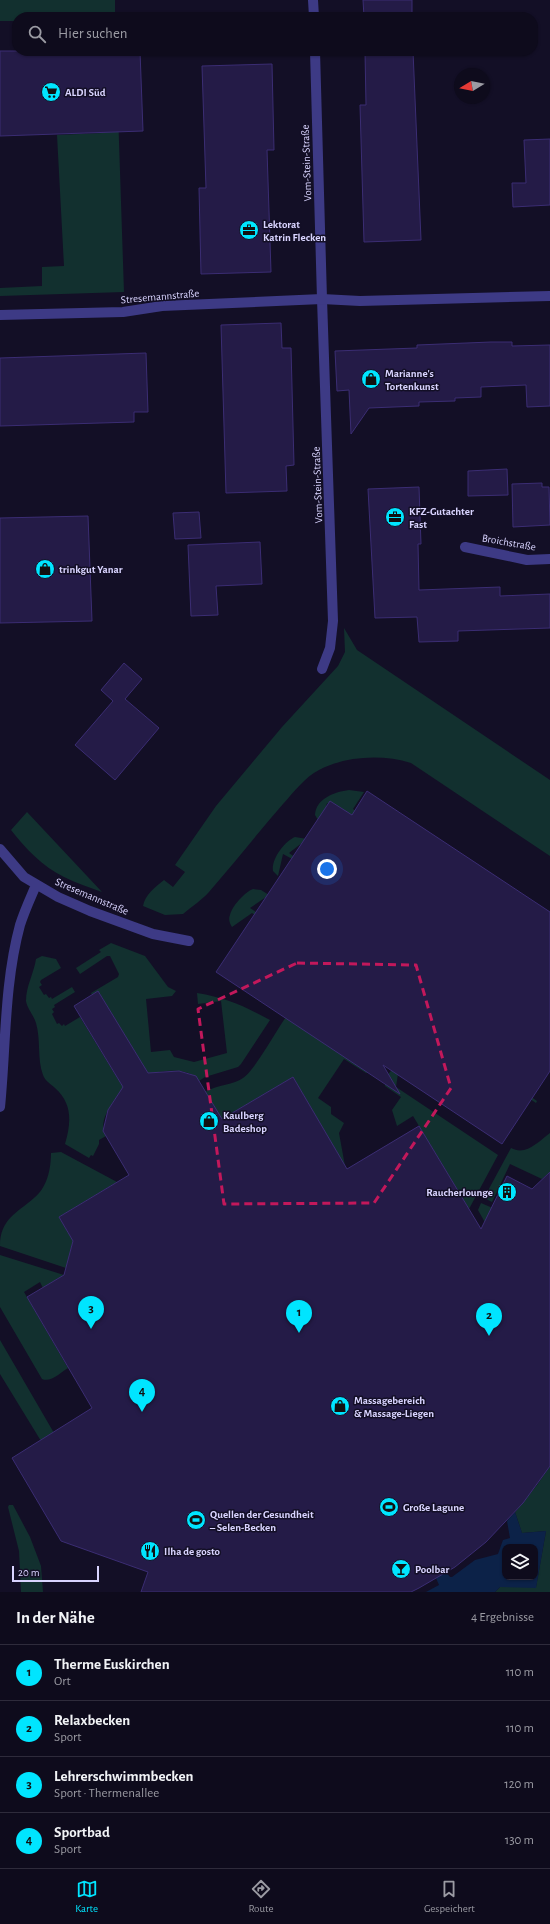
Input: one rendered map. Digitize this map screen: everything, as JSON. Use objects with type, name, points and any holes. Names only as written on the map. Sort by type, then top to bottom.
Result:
[{"type":"street","points":[[313,0],[314,12]]},
{"type":"street","name":"Vom-Stein-Straße","points":[[315,56],[333,621],[330,648],[322,669]]},
{"type":"street","points":[[322,299],[360,301],[550,296]]},
{"type":"street","name":"Stresemannstraße","points":[[0,315],[123,312],[162,306],[322,299]]},
{"type":"street","name":"Broichstraße","points":[[465,546],[527,560],[550,559]]},
{"type":"street","name":"Stresemannstraße","points":[[0,849],[24,877],[36,885],[90,911],[117,921],[153,934],[189,941]]},
{"type":"street","points":[[0,1107],[5,1053],[7,998],[14,952],[22,919],[36,885]]},
{"type":"highlighted area","points":[[297,963],[416,965],[451,1088],[374,1203],[224,1204],[198,1009]]},
{"type":"green space","points":[[0,0],[115,0],[115,12],[12,12],[12,21],[0,21]]},
{"type":"green space","points":[[100,56],[116,56],[124,292],[0,296],[0,288],[42,286],[42,267],[64,266],[57,135],[102,133]]},
{"type":"green space","points":[[344,628],[357,650],[550,780],[550,856],[411,763],[388,758],[352,759],[330,765],[319,770],[304,781],[209,892],[183,914],[165,915],[143,906],[148,895],[164,880],[173,887],[185,872],[175,865],[216,806],[282,727],[338,666],[345,652]]},
{"type":"green space","points":[[349,790],[364,792],[353,809],[392,835],[347,816],[327,803],[321,825],[315,815],[319,804],[332,794]]},
{"type":"green space","points":[[27,812],[102,892],[56,873],[22,844],[11,830]]},
{"type":"green space","points":[[295,837],[307,839],[289,853],[299,860],[294,860],[283,854],[278,876],[273,871],[276,856],[287,842]]},
{"type":"green space","points":[[253,889],[261,890],[269,895],[250,908],[527,1094],[537,1101],[536,1103],[252,913],[232,927],[229,918],[231,911],[243,896]]},
{"type":"green space","points":[[111,943],[145,956],[168,987],[176,991],[172,996],[146,999],[151,1052],[170,1050],[174,1057],[194,1062],[227,1053],[221,1001],[198,1004],[197,993],[217,997],[235,1003],[270,1020],[241,1064],[238,1067],[205,1077],[199,1081],[195,1076],[182,1071],[168,1071],[148,1074],[98,991],[92,995],[91,993],[118,977],[119,974],[110,956],[107,956],[80,974],[76,968],[101,952],[99,950]]},
{"type":"green space","points":[[42,956],[56,959],[61,968],[41,980],[40,982],[42,985],[39,987],[44,995],[46,994],[52,999],[72,987],[75,992],[54,1005],[55,1007],[52,1009],[54,1012],[52,1014],[57,1024],[59,1023],[62,1026],[64,1024],[65,1026],[80,1017],[121,1084],[124,1086],[105,1116],[103,1123],[106,1136],[99,1140],[99,1144],[93,1156],[91,1155],[89,1158],[65,1144],[69,1121],[68,1107],[61,1094],[45,1079],[41,1069],[37,1029],[35,1020],[26,1001],[27,990],[36,959]]},
{"type":"green space","points":[[288,1014],[370,1072],[366,1073],[344,1059],[318,1098],[331,1107],[331,1114],[344,1123],[339,1133],[345,1166],[293,1077],[222,1119],[205,1092],[215,1087],[239,1080],[248,1074]]},
{"type":"green space","points":[[399,1067],[396,1087],[498,1155],[469,1209],[413,1116],[397,1126],[392,1110],[401,1097],[385,1086],[385,1082],[387,1076],[393,1069]]},
{"type":"green space","points":[[550,1133],[550,1172],[542,1179],[510,1164],[492,1202],[484,1198],[511,1148],[516,1150],[527,1149],[532,1147]]},
{"type":"green space","points":[[61,1152],[117,1182],[59,1217],[73,1241],[66,1268],[0,1246],[3,1229],[6,1223],[38,1194],[45,1184],[49,1172],[51,1153]]},
{"type":"green space","points":[[481,1203],[511,1216],[492,1235],[478,1210]]},
{"type":"green space","points":[[0,1255],[64,1275],[43,1288],[40,1282],[24,1292],[68,1368],[49,1380],[42,1379],[0,1307]]},
{"type":"green space","points":[[0,1340],[54,1433],[41,1441],[0,1374]]},
{"type":"green space","points":[[550,1466],[550,1592],[495,1592],[500,1587],[536,1587],[546,1531],[522,1533],[515,1512]]},
{"type":"green space","points":[[9,1505],[13,1505],[30,1537],[41,1566],[43,1592],[21,1592],[19,1551],[8,1507]]},
{"type":"water","points":[[515,1512],[522,1533],[546,1531],[538,1577],[538,1544],[502,1544],[502,1580],[537,1580],[536,1588],[500,1587],[495,1592],[426,1592],[439,1585],[436,1578],[411,1592],[392,1592],[446,1572],[450,1577],[452,1577],[475,1560],[498,1554],[503,1540],[510,1538],[507,1521]]},
{"type":"building","points":[[363,0],[412,0],[412,12],[364,12]]},
{"type":"building","name":"ALDI Süd","points":[[0,51],[12,51],[12,56],[140,56],[143,131],[0,136]]},
{"type":"building","points":[[365,56],[413,56],[421,240],[364,242],[360,105],[366,105]]},
{"type":"building","points":[[272,64],[274,150],[267,150],[271,272],[201,274],[199,188],[206,188],[202,66]]},
{"type":"building","points":[[550,139],[550,205],[513,207],[512,183],[526,183],[524,140]]},
{"type":"building","points":[[281,323],[282,348],[291,348],[294,465],[286,466],[287,491],[226,493],[221,325]]},
{"type":"building","points":[[512,342],[512,346],[550,345],[550,406],[527,407],[526,385],[481,387],[481,397],[455,398],[455,401],[419,402],[419,406],[369,408],[351,434],[349,390],[337,391],[335,351],[417,348],[417,345]]},
{"type":"building","points":[[146,353],[148,412],[134,412],[134,422],[0,426],[0,358]]},
{"type":"building","points":[[507,469],[508,495],[468,496],[468,471]]},
{"type":"building","points":[[542,483],[542,487],[549,487],[550,525],[513,527],[512,484]]},
{"type":"building","points":[[419,487],[421,544],[418,544],[419,590],[500,587],[500,596],[550,594],[550,628],[458,631],[458,641],[419,642],[417,617],[375,618],[368,489]]},
{"type":"building","points":[[199,512],[201,538],[175,539],[173,513]]},
{"type":"building","name":"trinkgut Yanar","points":[[88,516],[92,621],[0,623],[0,518]]},
{"type":"building","points":[[260,542],[262,584],[216,586],[218,615],[191,616],[188,545]]},
{"type":"building","points":[[124,663],[142,679],[125,699],[159,728],[115,780],[75,745],[113,701],[101,690]]},
{"type":"building","points":[[367,791],[550,912],[550,1071],[502,1144],[383,1065],[400,1094],[216,972],[330,801],[352,815]]},
{"type":"building","points":[[98,991],[148,1073],[179,1071],[196,1076],[222,1119],[293,1077],[347,1169],[419,1126],[481,1229],[507,1176],[532,1189],[550,1172],[550,1466],[523,1503],[486,1542],[455,1567],[419,1588],[411,1592],[141,1592],[148,1572],[61,1541],[12,1458],[92,1408],[27,1297],[64,1275],[73,1241],[59,1217],[129,1175],[103,1131],[108,1110],[123,1087],[74,1006]]},
{"type":"place","name":"ALDI Süd","points":[[51,92]]},
{"type":"place","name":"Lektorat Katrin Flecken","points":[[249,230]]},
{"type":"place","name":"Marianne's Tortenkunst","points":[[371,379]]},
{"type":"place","name":"KFZ-Gutachter Fast","points":[[395,517]]},
{"type":"place","name":"trinkgut Yanar","points":[[45,569]]},
{"type":"place","name":"Kaulberg Badeshop","points":[[209,1121]]},
{"type":"place","name":"Raucherlounge","points":[[507,1192]]},
{"type":"place","name":"Lehrerschwimmbecken","points":[[91,1329]]},
{"type":"place","name":"Therme Euskirchen","points":[[299,1333]]},
{"type":"place","name":"Relaxbecken","points":[[489,1336]]},
{"type":"place","name":"Massagebereich & Massage-Liegen","points":[[340,1406]]},
{"type":"place","name":"Sportbad","points":[[142,1412]]},
{"type":"place","name":"Große Lagune","points":[[389,1507]]},
{"type":"place","name":"Quellen der Gesundheit – Selen-Becken","points":[[196,1520]]},
{"type":"place","name":"Ilha de gosto","points":[[150,1551]]},
{"type":"place","name":"Poolbar","points":[[401,1569]]}]
